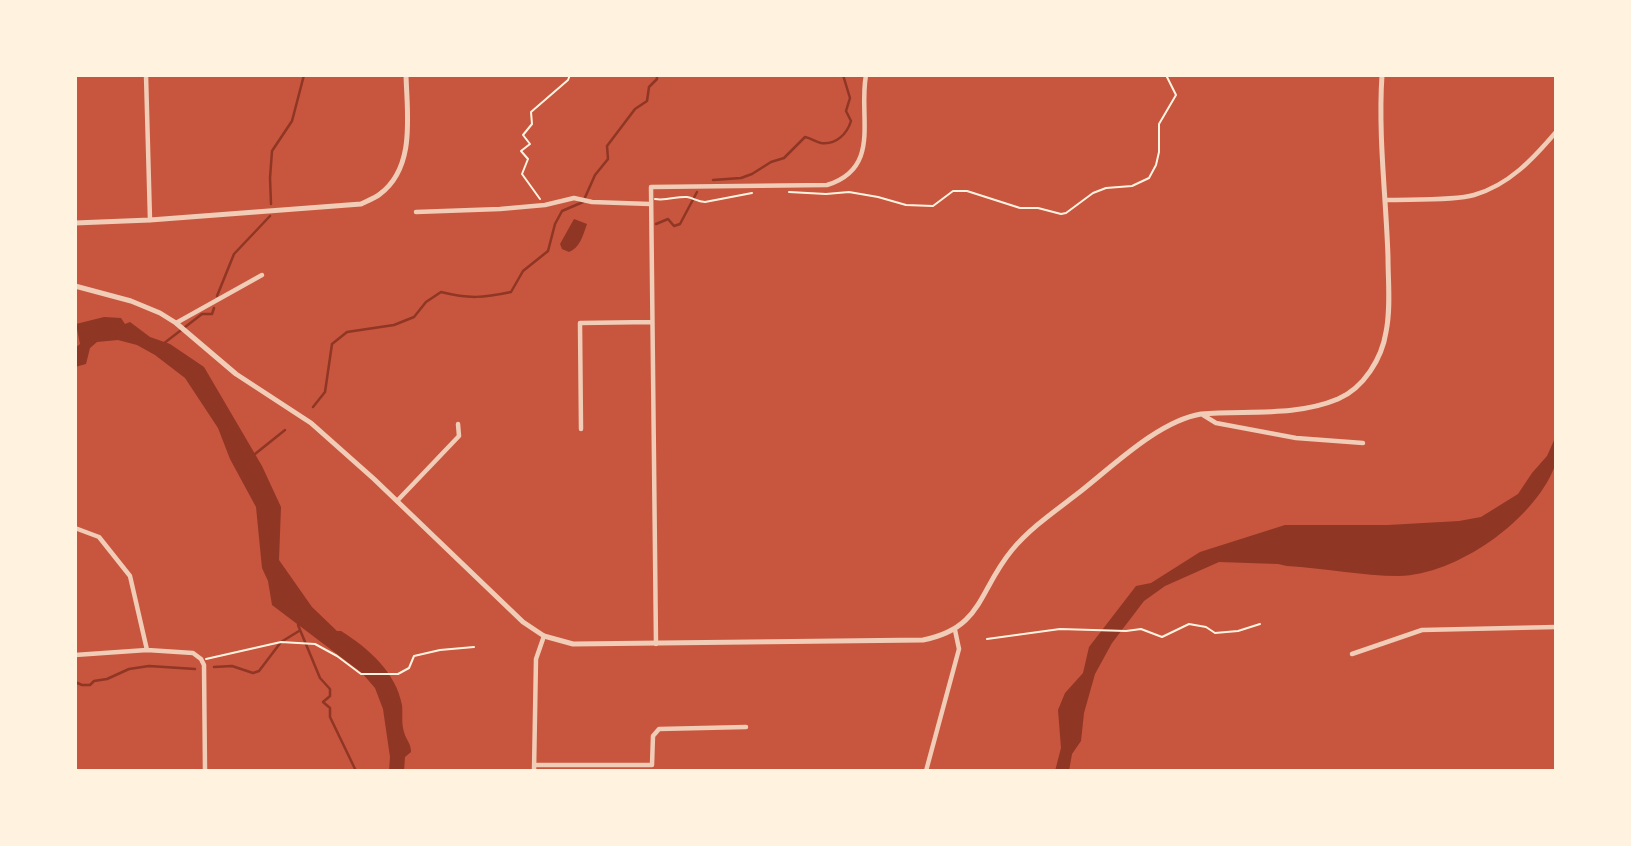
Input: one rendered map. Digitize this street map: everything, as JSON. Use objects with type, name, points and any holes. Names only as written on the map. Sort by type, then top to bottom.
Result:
[{"type":"street","points":[[146,75],[150,220]]},
{"type":"street","points":[[75,223],[361,204],[380,194],[393,181],[402,165],[408,144],[406,75]]},
{"type":"street","points":[[656,644],[651,187],[827,185],[844,178],[855,168],[864,149],[863,98],[866,75]]},
{"type":"street","points":[[75,286],[142,304],[177,324],[236,374],[311,423],[523,622],[544,636],[573,644],[906,642],[939,637],[955,630],[971,616],[988,585],[1013,550],[1044,520],[1145,442],[1178,421],[1201,414],[1286,411],[1314,407],[1341,398],[1360,384],[1373,367],[1386,333],[1388,274],[1381,144],[1382,75]]},
{"type":"street","points":[[1386,201],[1472,196],[1498,186],[1532,160],[1556,132]]},
{"type":"street","points":[[416,212],[500,209],[545,205],[578,198],[592,202],[650,201]]},
{"type":"street","points":[[177,324],[262,275]]},
{"type":"street","points":[[581,429],[580,323],[651,322]]},
{"type":"street","points":[[1201,414],[1216,423],[1296,438],[1363,443]]},
{"type":"street","points":[[397,501],[459,436],[458,424]]},
{"type":"street","points":[[75,528],[99,537],[130,576],[147,650]]},
{"type":"street","points":[[1352,654],[1422,630],[1556,627]]},
{"type":"street","points":[[926,771],[959,649],[955,630]]},
{"type":"street","points":[[544,636],[536,659],[534,768],[652,768],[653,736],[659,729],[746,727]]},
{"type":"street","points":[[75,655],[147,650],[193,653],[201,659],[204,665],[205,771]]},
{"type":"path","points":[[545,205],[522,174],[528,159],[521,150],[530,144],[523,135],[532,124],[531,112],[568,80],[570,75]]},
{"type":"path","points":[[779,192],[849,192],[906,205],[933,206],[953,191],[967,191],[1020,208],[1066,213],[1093,193],[1106,188],[1139,184],[1152,173],[1158,152],[1159,124],[1177,95],[1166,75]]},
{"type":"path","points":[[650,201],[690,197],[695,201],[705,202],[753,192]]},
{"type":"path","points":[[987,639],[1060,629],[1141,629],[1162,637],[1189,624],[1206,627],[1215,633],[1238,631],[1260,624]]},
{"type":"path","points":[[201,659],[281,642],[315,644],[361,674],[398,674],[408,668],[414,656],[474,647]]},
{"type":"shaded area","points":[[574,219],[587,224],[578,244],[569,252],[562,249],[560,244]]},
{"type":"shaded area","points":[[104,317],[121,318],[125,324],[130,322],[150,337],[170,344],[204,367],[262,466],[281,507],[279,560],[312,607],[337,631],[341,631],[371,653],[394,682],[402,705],[403,729],[411,749],[405,757],[404,771],[389,771],[390,757],[383,709],[375,688],[362,673],[272,605],[268,581],[262,568],[256,507],[230,459],[218,428],[185,378],[155,355],[137,345],[118,340],[97,342],[90,348],[86,364],[75,367],[75,348],[80,344],[76,324]]},
{"type":"shaded area","points":[[1556,436],[1554,468],[1544,488],[1529,507],[1490,542],[1444,566],[1421,573],[1385,576],[1278,564],[1219,562],[1165,586],[1144,601],[1112,643],[1095,674],[1084,713],[1081,741],[1072,754],[1069,771],[1055,771],[1061,748],[1058,710],[1065,693],[1083,673],[1089,647],[1136,586],[1151,583],[1200,552],[1285,525],[1388,525],[1481,517],[1518,494],[1547,456]]},
{"type":"waterway","points":[[271,204],[272,151],[292,121],[304,75]]},
{"type":"waterway","points":[[313,407],[325,392],[332,344],[347,332],[394,325],[414,317],[426,302],[441,292],[476,297],[511,292],[523,271],[548,251],[555,224],[562,211],[583,202],[595,175],[608,159],[607,146],[635,109],[647,101],[649,87],[657,79],[657,75]]},
{"type":"waterway","points":[[713,180],[741,178],[752,174],[771,162],[784,158],[805,137],[826,143],[840,138],[851,121],[846,111],[850,98],[843,75]]},
{"type":"waterway","points":[[656,224],[668,219],[674,226],[680,224],[697,192]]},
{"type":"waterway","points":[[217,296],[234,254],[270,216]]},
{"type":"waterway","points":[[163,344],[202,314],[212,314],[214,308]]},
{"type":"waterway","points":[[255,454],[285,430]]},
{"type":"waterway","points":[[298,625],[320,678],[330,689],[330,696],[323,702],[330,708],[330,717],[356,771]]},
{"type":"waterway","points":[[214,667],[232,666],[253,673],[259,671],[281,642],[299,631]]},
{"type":"waterway","points":[[75,682],[90,685],[94,681],[107,679],[129,669],[149,666],[195,669]]}]
